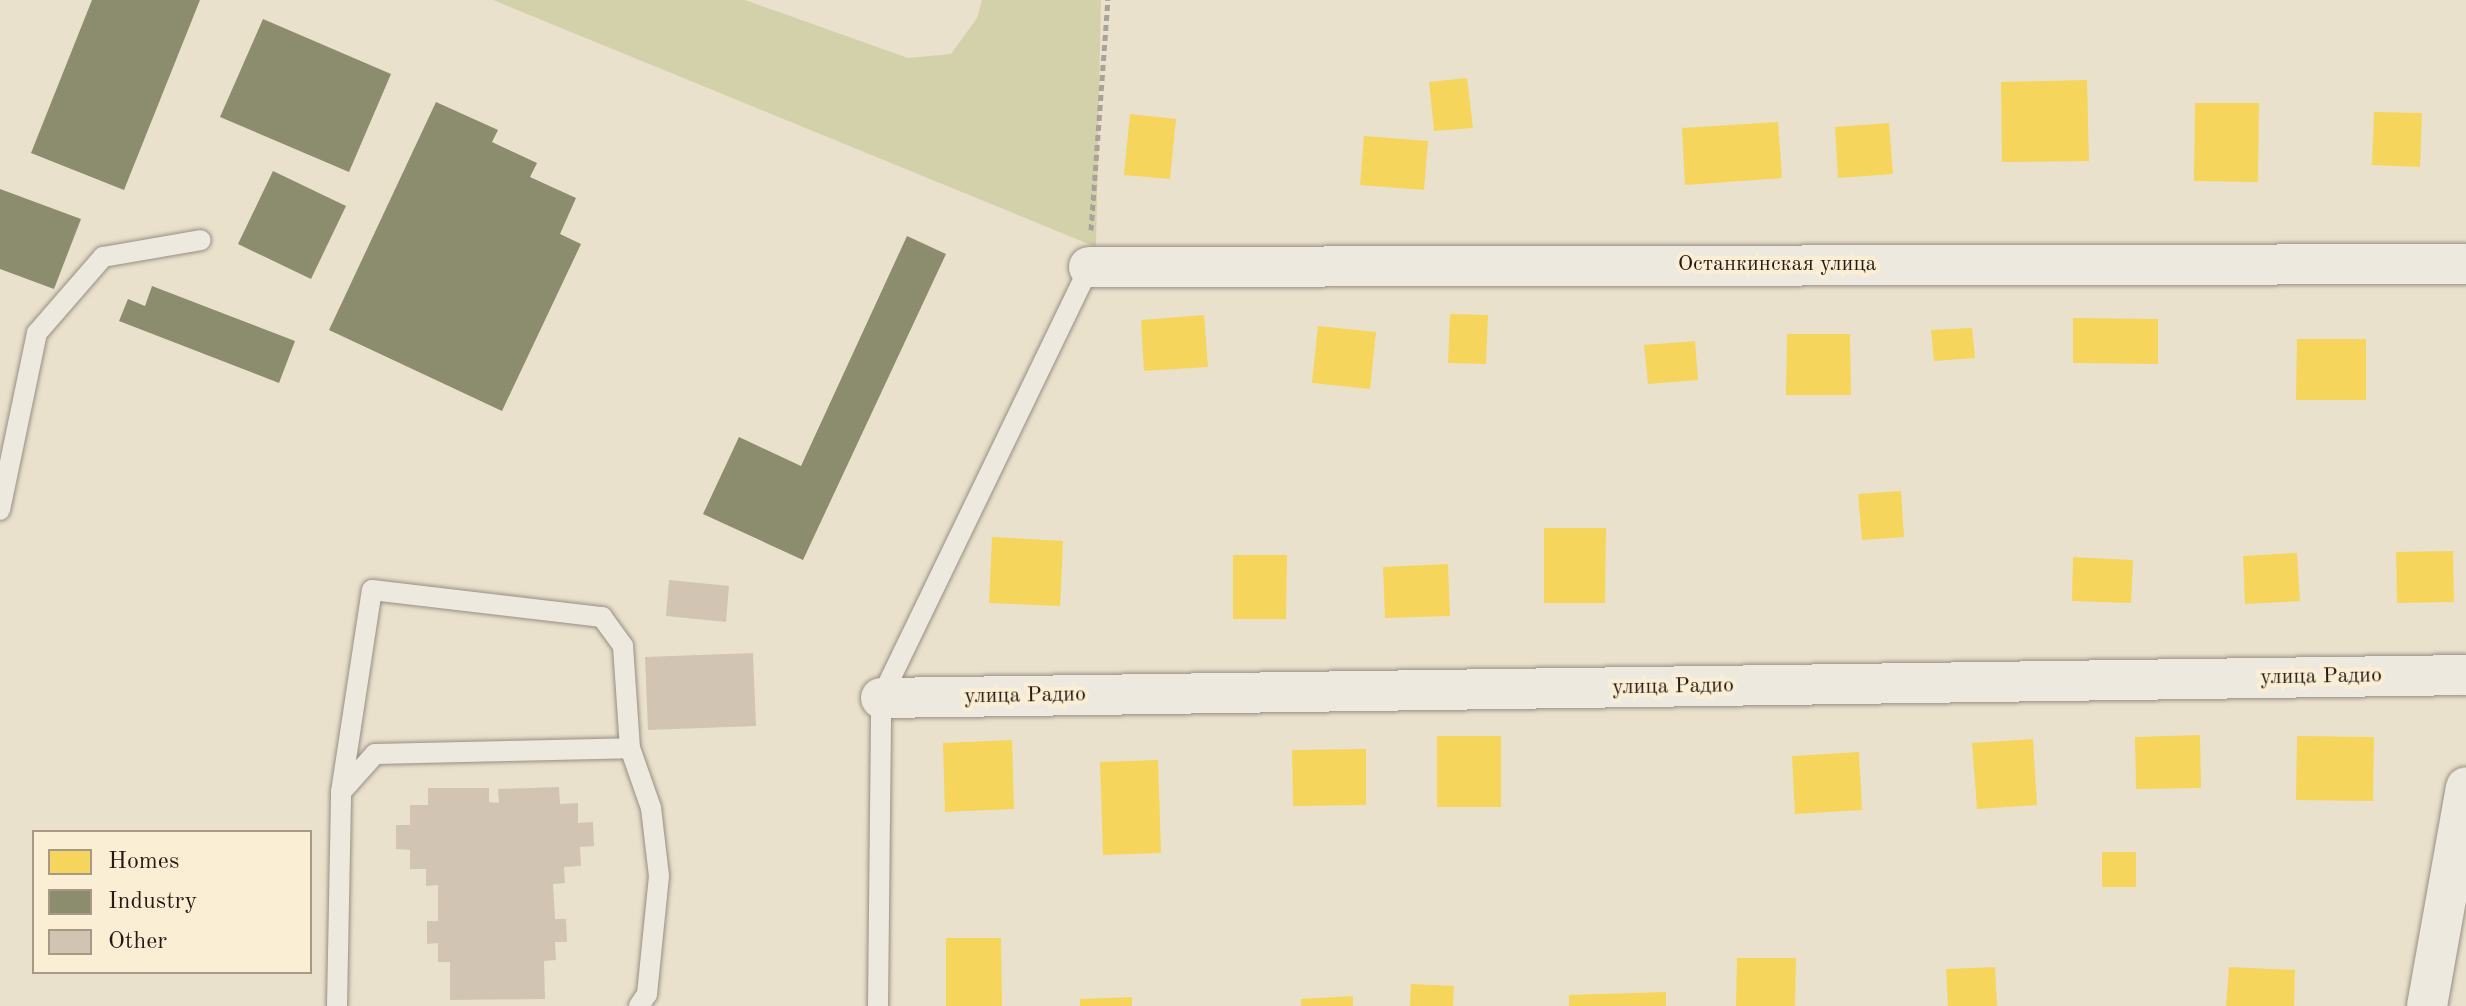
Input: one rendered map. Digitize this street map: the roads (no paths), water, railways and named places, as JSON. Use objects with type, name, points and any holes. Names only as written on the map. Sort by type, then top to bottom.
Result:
[{"type":"street","name":"Останкинская улица","points":[[1089,267],[2466,264]]},
{"type":"street","name":"улица Радио","points":[[881,698],[2466,675]]},
{"type":"street","points":[[2427,1006],[2466,787]]},
{"type":"lane","points":[[0,510],[37,333],[103,257],[201,240]]},
{"type":"lane","points":[[878,1006],[881,698],[1089,267]]},
{"type":"lane","points":[[337,1006],[341,792],[372,590],[602,617],[623,646],[630,748],[651,808],[659,876],[647,994],[639,1006]]},
{"type":"lane","points":[[341,792],[375,754],[630,748]]}]
